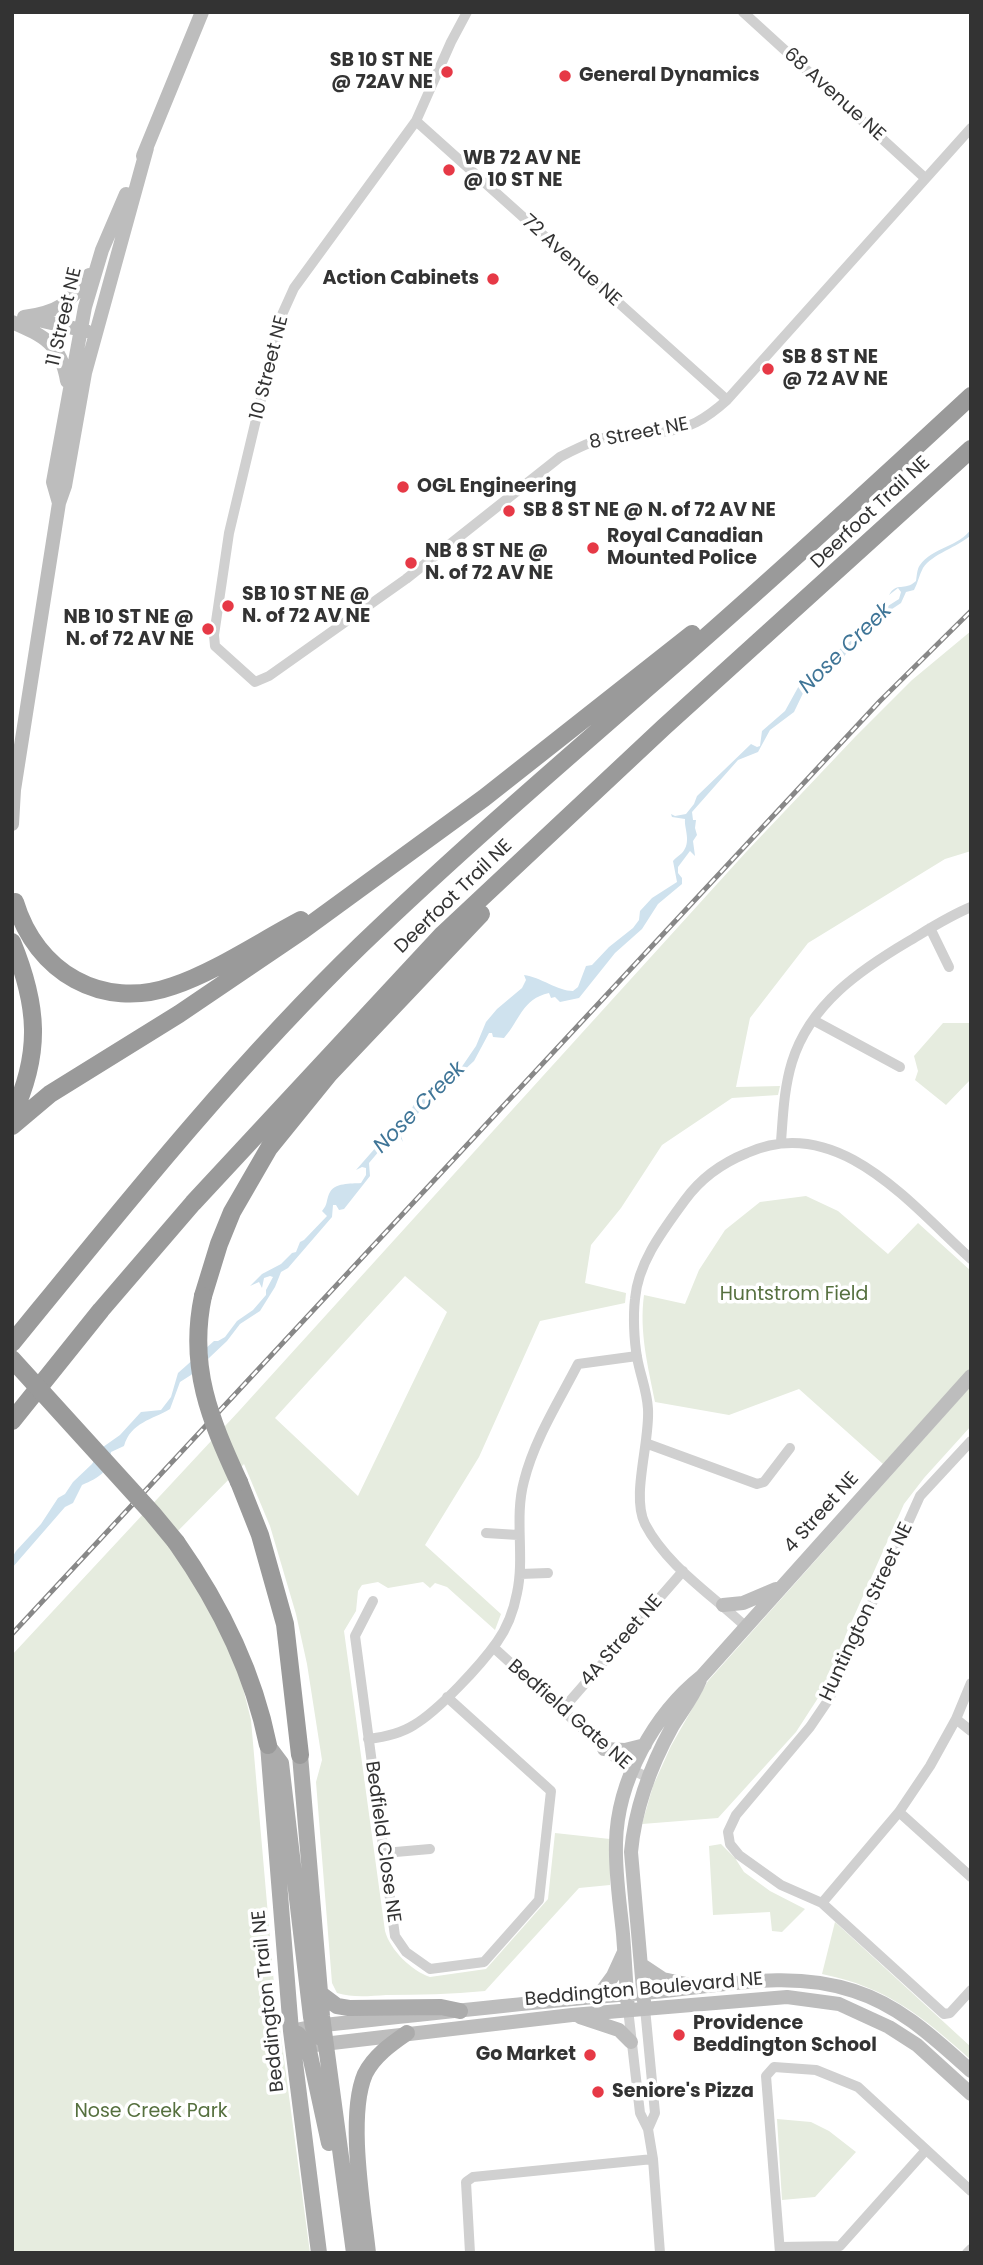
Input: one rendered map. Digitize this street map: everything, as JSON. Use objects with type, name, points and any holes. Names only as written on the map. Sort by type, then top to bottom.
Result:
[{"type":"highway","name":"Deerfoot Trail NE","points":[[12,1343],[240,1071],[359,947],[488,827],[749,598],[971,396]]},
{"type":"highway","name":"Deerfoot Trail NE","points":[[12,1421],[193,1203],[443,934],[578,807],[971,449]]},
{"type":"highway","points":[[12,1126],[50,1094],[202,999],[380,874],[484,798],[706,624],[749,598]]},
{"type":"highway","points":[[300,1755],[285,1624],[260,1535],[215,1429],[200,1378],[198,1333],[203,1296],[232,1212],[255,1169],[283,1129],[329,1074],[555,839],[578,807]]},
{"type":"highway","points":[[14,896],[25,930],[34,945],[56,968],[90,986],[114,992],[136,993],[163,990],[196,976],[380,874]]},
{"type":"highway","points":[[12,942],[34,1021],[33,1059],[24,1091],[12,1116]]},
{"type":"highway","points":[[12,1359],[152,1513],[199,1576],[231,1636],[257,1702],[268,1745]]},
{"type":"main road","name":"11 Street NE","points":[[12,824],[13,792],[59,503],[65,486],[96,265],[202,12]]},
{"type":"main road","name":"11 Street NE","points":[[59,503],[53,481],[69,389],[147,148]]},
{"type":"main road","points":[[16,318],[48,314],[64,306],[96,265]]},
{"type":"main road","points":[[16,318],[87,331]]},
{"type":"main road","points":[[16,318],[56,348],[64,362],[69,389]]},
{"type":"main road","name":"4 Street NE","points":[[628,2010],[616,1840],[625,1792],[645,1745],[669,1708],[687,1687],[702,1675],[971,1377]]},
{"type":"main road","points":[[723,1605],[743,1603],[783,1585]]},
{"type":"main road","name":"4 Street NE","points":[[644,2000],[631,1852],[633,1833],[649,1778],[702,1675]]},
{"type":"main road","points":[[268,1745],[281,1763],[318,2026],[325,2043],[354,2253]]},
{"type":"main road","name":"Beddington Trail NE","points":[[268,1745],[319,2253]]},
{"type":"main road","points":[[604,1749],[625,1750],[645,1745]]},
{"type":"main road","points":[[300,1755],[321,1994],[318,2026]]},
{"type":"main road","points":[[599,1995],[613,1976],[624,1951]]},
{"type":"main road","points":[[642,1965],[663,1979],[701,1987]]},
{"type":"main road","name":"Beddington Boulevard NE","points":[[297,2041],[325,2043],[628,2010],[644,2000],[701,1987],[795,1979],[829,1983],[889,2005],[909,2018],[971,2071]]},
{"type":"main road","points":[[321,1994],[337,2006],[349,2008],[441,2007],[460,2011]]},
{"type":"main road","name":"Beddington Boulevard NE","points":[[297,2041],[318,2026],[599,1995],[627,1994],[644,2000],[788,1997],[839,2004],[890,2027],[916,2045],[971,2094]]},
{"type":"main road","points":[[572,2015],[619,2031],[631,2042]]},
{"type":"main road","points":[[368,2253],[358,2145],[356,2109],[359,2092],[366,2072],[380,2053],[407,2033]]},
{"type":"main road","points":[[297,2041],[330,2149],[340,2163]]},
{"type":"street","name":"10 Street NE","points":[[255,682],[215,646],[214,635],[229,533],[280,318],[295,288],[416,121],[467,12]]},
{"type":"street","name":"68 Avenue NE","points":[[743,12],[925,178]]},
{"type":"street","name":"72 Avenue NE","points":[[416,121],[727,400]]},
{"type":"street","name":"8 Street NE","points":[[255,682],[269,676],[405,579],[560,457],[588,442],[632,432],[663,432],[708,418],[971,128]]},
{"type":"street","points":[[781,1142],[785,1091],[793,1061],[813,1020],[839,989],[866,966],[971,907]]},
{"type":"street","points":[[930,928],[949,967]]},
{"type":"street","points":[[813,1020],[900,1067]]},
{"type":"street","points":[[745,1626],[683,1571],[661,1547],[645,1523],[638,1502],[649,1425],[647,1393],[637,1356],[635,1299],[646,1261],[665,1227],[691,1191],[713,1171],[760,1147],[781,1142],[817,1146],[843,1153],[863,1164],[882,1177],[970,1258]]},
{"type":"street","name":"Bedfield Close NE","points":[[447,1697],[551,1791],[540,1899],[484,1962],[430,1969],[406,1952],[395,1936],[368,1739],[385,1737],[413,1725],[447,1697],[492,1647],[510,1616],[517,1593],[520,1574],[520,1502],[524,1479],[539,1440],[578,1364],[637,1356]]},
{"type":"street","name":"Huntington Street NE","points":[[822,1903],[782,1885],[739,1855],[730,1844],[728,1832],[736,1815],[810,1727],[829,1699],[920,1496],[971,1441]]},
{"type":"street","points":[[648,1444],[757,1484],[764,1482],[790,1448]]},
{"type":"street","points":[[486,1533],[518,1535]]},
{"type":"street","name":"4A Street NE","points":[[562,1710],[683,1571]]},
{"type":"street","points":[[520,1574],[548,1573]]},
{"type":"street","points":[[368,1739],[355,1636],[373,1601]]},
{"type":"street","name":"Bedfield Gate NE","points":[[492,1647],[604,1749],[633,1771],[649,1778]]},
{"type":"street","points":[[971,1683],[956,1719],[930,1766],[899,1812],[822,1903],[944,2014],[950,2013],[971,1990]]},
{"type":"street","points":[[956,1719],[971,1731]]},
{"type":"street","points":[[899,1812],[971,1877]]},
{"type":"street","points":[[384,1853],[430,1849]]},
{"type":"street","points":[[644,2000],[655,2113],[649,2129]]},
{"type":"street","points":[[628,2010],[640,2113],[649,2129],[653,2159],[660,2253]]},
{"type":"street","points":[[926,2150],[840,2246],[780,2250],[766,2076],[774,2067],[816,2070],[858,2087],[971,2191]]},
{"type":"street","points":[[470,2253],[466,2182],[473,2177],[653,2159]]},
{"type":"street","points":[[967,2253],[971,2249]]},
{"type":"green space","name":"Nose Creek Park","points":[[971,631],[971,851],[945,859],[808,943],[750,1018],[736,1087],[780,1086],[778,1095],[732,1098],[662,1145],[621,1208],[591,1245],[585,1283],[626,1293],[625,1303],[540,1321],[479,1457],[425,1545],[501,1614],[495,1630],[447,1587],[435,1583],[430,1588],[423,1582],[388,1588],[378,1582],[362,1585],[358,1591],[356,1611],[344,1631],[385,1931],[403,1959],[430,1977],[486,1969],[548,1899],[555,1833],[610,1839],[610,1885],[579,1888],[485,1991],[362,1996],[337,1993],[332,1983],[316,1782],[322,1760],[307,1664],[296,1614],[270,1526],[244,1464],[169,1540],[216,1620],[239,1672],[251,1720],[274,1984],[310,2253],[12,2253],[12,1655],[239,1411],[747,851],[912,680]],"holes":[[[405,1276],[447,1312],[358,1496],[275,1418]]]},
{"type":"green space","points":[[943,1023],[971,1023],[971,1079],[946,1105],[915,1080],[918,1071],[914,1056]]},
{"type":"green space","name":"Huntstrom Field","points":[[806,1196],[838,1211],[888,1254],[918,1223],[971,1271],[971,1367],[883,1464],[799,1389],[729,1415],[655,1402],[643,1336],[644,1295],[685,1304],[699,1270],[725,1230],[760,1202]]},
{"type":"green space","points":[[971,1386],[971,1426],[904,1504],[829,1679],[796,1732],[718,1818],[642,1824],[653,1786],[671,1746],[708,1681]]},
{"type":"green space","points":[[721,1844],[744,1872],[770,1891],[805,1909],[782,1932],[772,1931],[770,1912],[713,1915],[709,1846]]},
{"type":"green space","points":[[835,1922],[971,2047],[971,2060],[937,2030],[903,2006],[866,1987],[822,1974]]},
{"type":"green space","points":[[777,2119],[811,2122],[829,2131],[856,2152],[815,2197],[782,2200]]},
{"type":"water","name":"Nose Creek","points":[[971,529],[971,535],[966,539],[927,563],[914,590],[906,592],[901,603],[892,609],[882,623],[850,649],[827,677],[825,673],[807,685],[794,712],[770,730],[758,752],[738,760],[692,812],[693,820],[696,820],[697,835],[693,841],[695,856],[690,851],[678,867],[682,884],[658,904],[642,929],[615,953],[579,998],[560,1002],[555,997],[551,998],[549,993],[540,996],[527,1005],[504,1038],[493,1037],[492,1033],[489,1033],[474,1061],[460,1074],[436,1089],[408,1127],[400,1132],[403,1142],[398,1134],[391,1137],[369,1163],[370,1176],[344,1209],[339,1210],[333,1205],[332,1217],[288,1268],[281,1272],[260,1311],[240,1324],[227,1341],[180,1382],[170,1409],[137,1427],[124,1446],[111,1452],[108,1465],[102,1473],[82,1485],[73,1503],[65,1507],[12,1568],[12,1558],[16,1551],[41,1524],[58,1498],[65,1494],[92,1464],[103,1447],[120,1435],[141,1412],[161,1410],[171,1397],[178,1373],[214,1341],[225,1337],[237,1321],[253,1310],[266,1295],[273,1277],[264,1278],[262,1288],[259,1282],[250,1286],[262,1274],[296,1252],[300,1242],[327,1216],[322,1211],[331,1190],[343,1184],[361,1183],[366,1175],[366,1168],[356,1170],[377,1146],[409,1117],[420,1097],[461,1068],[476,1046],[486,1022],[522,988],[526,980],[524,975],[573,991],[578,987],[586,966],[592,965],[633,928],[639,920],[640,911],[652,898],[677,882],[673,861],[685,849],[687,836],[685,819],[672,817],[671,814],[686,814],[697,796],[751,744],[760,746],[762,731],[785,711],[801,682],[832,664],[831,658],[842,647],[862,633],[888,606],[899,599],[901,592],[898,588],[889,595],[895,588],[908,586],[916,581],[918,568],[925,559],[960,539]]},
{"type":"railway","points":[[12,1634],[880,701],[971,611]]},
{"type":"place","name":"SB 10 ST NE @ 72AV NE","points":[[447,72]]},
{"type":"place","name":"General Dynamics","points":[[565,76]]},
{"type":"place","name":"WB 72 AV NE @ 10 ST NE","points":[[449,170]]},
{"type":"place","name":"Action Cabinets","points":[[493,279]]},
{"type":"place","name":"SB 8 ST NE @ 72 AV NE","points":[[768,369]]},
{"type":"place","name":"OGL Engineering","points":[[403,487]]},
{"type":"place","name":"SB 8 ST NE @ N. of 72 AV NE","points":[[509,511]]},
{"type":"place","name":"Royal Canadian Mounted Police","points":[[593,548]]},
{"type":"place","name":"NB 8 ST NE @ N. of 72 AV NE","points":[[411,563]]},
{"type":"place","name":"SB 10 ST NE @ N. of 72 AV NE","points":[[228,606]]},
{"type":"place","name":"NB 10 ST NE @ N. of 72 AV NE","points":[[208,629]]},
{"type":"place","name":"Providence Beddington School","points":[[679,2035]]},
{"type":"place","name":"Go Market","points":[[590,2055]]},
{"type":"place","name":"Seniore's Pizza","points":[[598,2092]]}]
